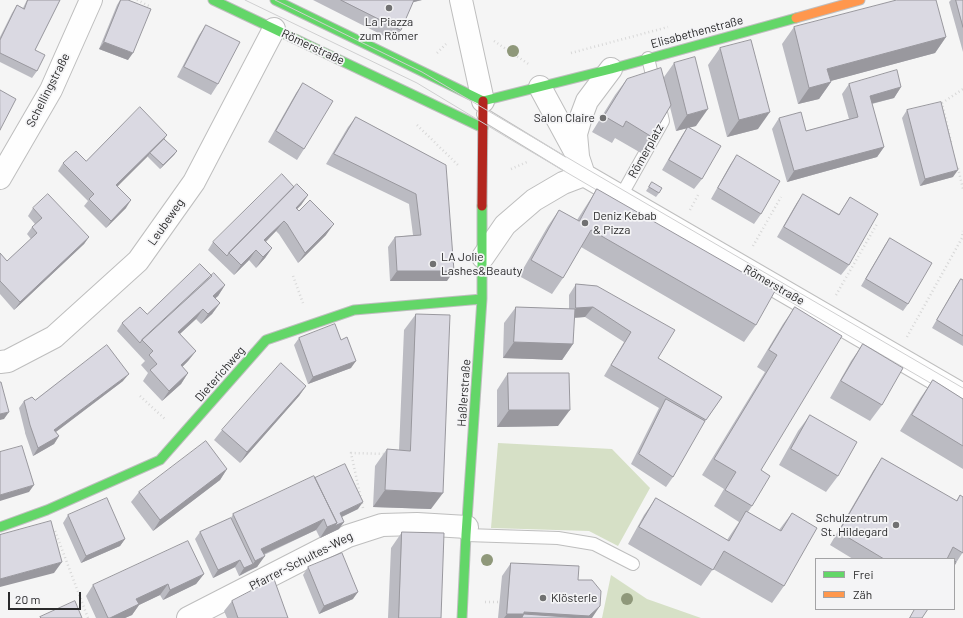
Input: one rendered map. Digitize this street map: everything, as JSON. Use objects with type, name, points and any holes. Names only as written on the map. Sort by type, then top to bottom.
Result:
[{"type":"street","name":"Schellingstraße","points":[[0,178],[51,90],[90,0]]},
{"type":"street","name":"Römerstraße","points":[[213,0],[483,128]]},
{"type":"street","name":"Römerstraße","points":[[274,0],[422,72],[483,108]]},
{"type":"street","points":[[460,0],[460,37],[483,108],[483,128]]},
{"type":"street","name":"Elisabethenstraße","points":[[537,77],[611,69],[860,0]]},
{"type":"street","name":"Leubeweg","points":[[0,362],[8,361],[54,337],[138,262],[194,182],[274,29]]},
{"type":"street","points":[[581,166],[576,134],[581,117],[587,101],[611,69]]},
{"type":"street","points":[[483,108],[537,77],[581,166]]},
{"type":"street","name":"Haßlerstraße","points":[[462,618],[466,531],[482,299],[484,170],[483,128]]},
{"type":"street","name":"Römerstraße","points":[[581,166],[621,196],[963,395]]},
{"type":"street","points":[[483,257],[504,225],[534,200],[563,183],[581,166]]},
{"type":"street","name":"Dieterichweg","points":[[0,527],[47,510],[160,460],[266,340],[354,310],[482,299]]},
{"type":"street","name":"Pfarrer-Schultes-Weg","points":[[199,616],[348,536],[382,525],[417,524],[466,531]]},
{"type":"lane","name":"Römerplatz","points":[[621,196],[663,121],[648,58]]},
{"type":"lane","points":[[483,108],[581,166]]},
{"type":"lane","points":[[466,531],[558,538],[594,544],[633,564]]},
{"type":"path","points":[[137,0],[149,6]]},
{"type":"path","points":[[436,53],[460,37]]},
{"type":"path","points":[[492,40],[537,77]]},
{"type":"path","points":[[952,146],[942,103],[963,89]]},
{"type":"path","points":[[415,122],[463,170]]},
{"type":"path","points":[[511,169],[531,161]]},
{"type":"path","points":[[958,168],[963,189]]},
{"type":"path","points":[[753,247],[781,197]]},
{"type":"path","points":[[825,315],[877,224]]},
{"type":"path","points":[[896,356],[962,238],[963,232]]},
{"type":"path","points":[[293,276],[311,324]]},
{"type":"path","points":[[140,396],[182,435]]},
{"type":"path","points":[[368,530],[351,453],[389,454]]},
{"type":"path","points":[[47,510],[88,618]]},
{"type":"green space","points":[[498,443],[612,449],[650,488],[618,546],[589,531],[491,528]]},
{"type":"green space","points":[[611,575],[647,599],[701,618],[602,618]]},
{"type":"building","points":[[28,0],[60,0],[35,50],[45,55],[37,71],[0,53],[0,40],[17,5],[24,9]]},
{"type":"building","points":[[121,0],[128,0],[151,9],[133,53],[104,42]]},
{"type":"building","points":[[341,0],[414,0],[401,30]]},
{"type":"building","points":[[897,0],[936,0],[946,37],[827,69],[831,82],[809,88],[794,27]]},
{"type":"building","points":[[956,0],[963,0],[963,27]]},
{"type":"building","points":[[206,25],[240,42],[218,84],[184,67]]},
{"type":"building","points":[[751,40],[770,112],[739,120],[720,48]]},
{"type":"building","points":[[695,57],[708,109],[687,115],[674,63]]},
{"type":"building","points":[[661,68],[671,105],[652,137],[626,121],[623,127],[604,116],[627,79]]},
{"type":"building","points":[[897,70],[901,87],[870,96],[884,147],[794,171],[779,118],[801,112],[806,131],[858,117],[849,84]]},
{"type":"building","points":[[303,83],[333,101],[304,149],[276,131]]},
{"type":"building","points":[[0,90],[16,99],[0,130]]},
{"type":"building","points":[[941,102],[958,170],[925,179],[907,110]]},
{"type":"building","points":[[140,107],[167,135],[116,185],[131,200],[111,221],[89,199],[94,194],[63,163],[76,151],[86,161]]},
{"type":"building","points":[[356,117],[446,165],[454,271],[397,271],[395,237],[421,235],[416,194],[334,154]]},
{"type":"building","points":[[688,127],[721,146],[702,179],[669,160]]},
{"type":"building","points":[[164,139],[177,151],[163,165],[150,153]]},
{"type":"building","points":[[737,155],[780,181],[761,214],[718,188]]},
{"type":"building","points":[[282,174],[294,187],[227,256],[213,242]]},
{"type":"building","points":[[652,182],[662,188],[659,193],[649,187]]},
{"type":"building","points":[[297,184],[308,195],[296,208],[299,211],[310,200],[334,224],[305,253],[284,221],[264,240],[272,248],[263,257],[256,250],[241,265],[229,253]]},
{"type":"building","points":[[597,189],[775,291],[756,325],[591,230],[563,278],[531,260],[559,210],[579,221]]},
{"type":"building","points":[[48,194],[89,237],[20,302],[0,281],[0,253],[7,261],[37,233],[32,227],[42,218],[33,208]]},
{"type":"building","points":[[803,194],[839,215],[850,197],[878,214],[849,265],[784,227]]},
{"type":"building","points":[[890,238],[932,263],[908,304],[866,279]]},
{"type":"building","points":[[200,264],[212,276],[140,343],[122,323],[140,307],[147,314]]},
{"type":"building","points":[[214,273],[225,285],[213,296],[220,303],[208,314],[203,309],[178,332],[196,351],[181,365],[188,373],[169,391],[150,370],[157,364],[149,355],[153,351],[142,340]]},
{"type":"building","points":[[961,279],[963,280],[963,336],[937,320]]},
{"type":"building","points":[[576,284],[597,286],[675,330],[658,358],[722,397],[706,420],[611,365],[631,332],[593,307],[576,308]]},
{"type":"building","points":[[516,307],[575,309],[573,344],[514,342]]},
{"type":"building","points":[[795,307],[842,336],[761,470],[770,476],[752,506],[725,490],[736,472],[714,459],[777,355],[769,350]]},
{"type":"building","points":[[416,314],[450,315],[443,493],[385,490],[387,449],[410,451]]},
{"type":"building","points":[[335,324],[341,340],[347,337],[356,361],[313,377],[299,338]]},
{"type":"building","points":[[863,344],[903,368],[882,405],[841,381]]},
{"type":"building","points":[[107,345],[129,374],[54,430],[59,436],[38,448],[24,401],[32,397],[35,400]]},
{"type":"building","points":[[281,363],[306,386],[247,452],[222,430]]},
{"type":"building","points":[[508,373],[569,373],[570,410],[509,410]]},
{"type":"building","points":[[933,380],[963,399],[963,446],[912,415]]},
{"type":"building","points":[[0,382],[9,412],[0,414]]},
{"type":"building","points":[[666,399],[705,421],[673,477],[639,454]]},
{"type":"building","points":[[810,415],[857,442],[838,476],[791,449]]},
{"type":"building","points":[[206,441],[227,469],[160,520],[139,492]]},
{"type":"building","points":[[22,446],[34,485],[0,495],[0,452]]},
{"type":"building","name":"Schulzentrum St. Hildegard","points":[[882,458],[957,501],[960,495],[963,497],[963,553],[953,547],[948,558],[882,558],[839,532]]},
{"type":"building","points":[[345,464],[363,502],[340,513],[344,522],[334,526],[337,523],[315,478]]},
{"type":"building","points":[[314,476],[337,523],[327,527],[324,519],[261,549],[265,556],[255,561],[233,514]]},
{"type":"building","points":[[107,498],[125,539],[86,556],[68,515]]},
{"type":"building","points":[[656,498],[729,541],[746,511],[781,531],[792,513],[817,528],[784,586],[724,551],[713,570],[639,527]]},
{"type":"building","points":[[231,518],[253,564],[244,568],[240,560],[218,570],[200,532]]},
{"type":"building","points":[[51,521],[62,562],[0,579],[0,535]]},
{"type":"building","points":[[402,532],[444,533],[441,618],[399,618]]},
{"type":"building","points":[[188,541],[204,574],[170,590],[168,584],[136,599],[139,604],[108,618],[93,585]]},
{"type":"building","points":[[342,553],[358,592],[324,606],[308,567]]},
{"type":"building","name":"Klösterle","points":[[511,563],[579,566],[578,580],[592,580],[601,591],[600,606],[589,616],[524,612],[524,614],[507,614]]},
{"type":"building","points":[[274,579],[288,618],[238,618],[232,601]]},
{"type":"building","points":[[75,601],[82,618],[40,617]]},
{"type":"building","points":[[914,610],[927,610],[922,618],[910,618]]},
{"type":"building","points":[[524,614],[582,618],[522,618]]},
{"type":"tram line","points":[[245,0],[417,83],[607,196]]},
{"type":"tram line","points":[[275,0],[422,72],[963,388]]},
{"type":"tram line","points":[[765,287],[939,388]]},
{"type":"traffic: fast","points":[[213,0],[483,128]]},
{"type":"traffic: fast","points":[[275,0],[483,101],[611,69],[796,18]]},
{"type":"traffic: fast","points":[[462,618],[466,535],[482,299],[482,206]]},
{"type":"traffic: fast","points":[[0,527],[47,510],[160,460],[266,340],[354,310],[482,299]]},
{"type":"traffic: slow","points":[[796,18],[860,0]]},
{"type":"traffic: jam","points":[[482,206],[483,101]]},
{"type":"place","name":"La Piazza zum Römer","points":[[389,8]]},
{"type":"place","name":"Salon Claire","points":[[603,118]]},
{"type":"place","name":"Deniz Kebab & Pizza","points":[[585,223]]},
{"type":"place","name":"LA Jolie Lashes&Beauty","points":[[433,264]]},
{"type":"place","name":"Schulzentrum St. Hildegard","points":[[896,525]]},
{"type":"place","name":"Klösterle","points":[[543,598]]}]
